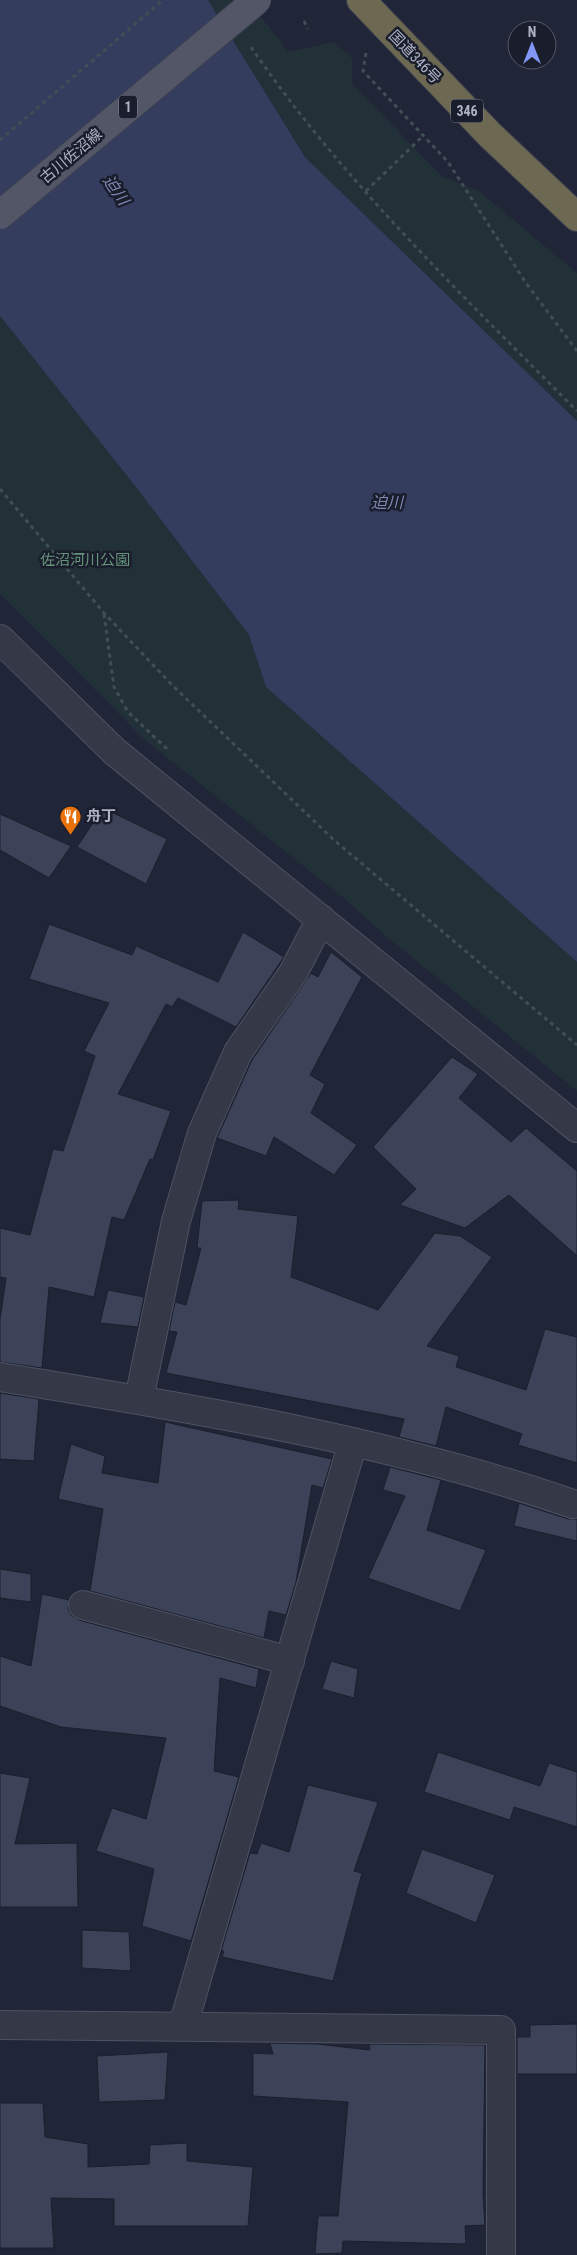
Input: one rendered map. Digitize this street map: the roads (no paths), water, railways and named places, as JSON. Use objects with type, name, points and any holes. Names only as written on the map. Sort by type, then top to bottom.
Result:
[{"type":"highway","name":"国道346号","points":[[361,0],[490,135],[577,217]]},
{"type":"main road","name":"古川佐沼線","points":[[0,215],[257,0]]},
{"type":"street","points":[[0,639],[114,750],[577,1128]]},
{"type":"street","points":[[139,1399],[176,1221],[202,1133],[238,1052],[293,973],[321,919]]},
{"type":"street","points":[[0,1376],[139,1399],[353,1442],[576,1501]]},
{"type":"street","points":[[183,2026],[353,1442]]},
{"type":"street","points":[[83,1605],[290,1661]]},
{"type":"street","points":[[0,2025],[501,2030],[501,2255]]},
{"type":"water","name":"迫川","points":[[0,0],[208,0],[305,157],[577,421],[577,962],[266,687],[249,635],[132,482],[0,316]]},
{"type":"place","name":"舟丁","points":[[70,835]]},
{"type":"park label","name":"佐沼河川公園","points":[[85,560]]}]
